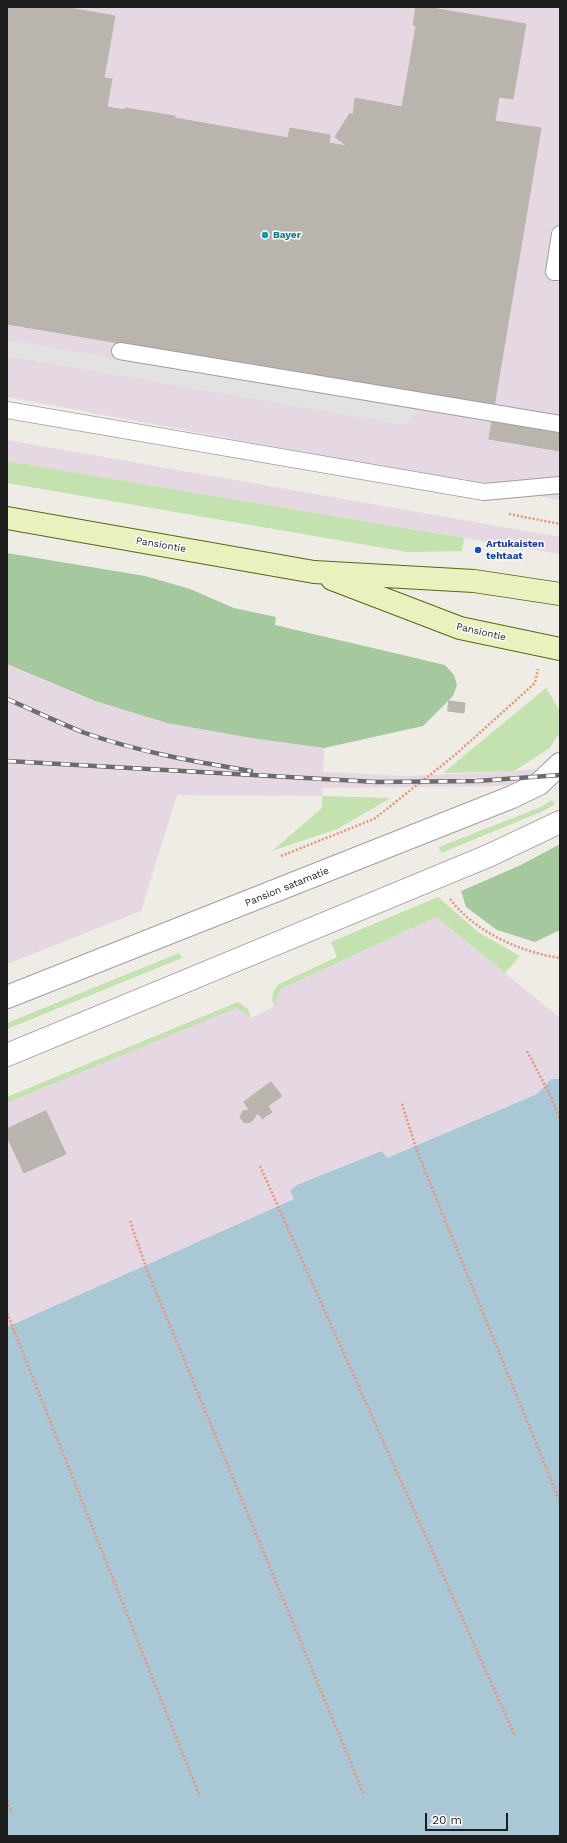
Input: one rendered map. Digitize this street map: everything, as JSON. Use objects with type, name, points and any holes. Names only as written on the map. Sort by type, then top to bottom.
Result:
[{"type":"street","name":"Pansiontie","points":[[7,518],[314,572],[474,581],[560,594]]},
{"type":"street","name":"Pansiontie","points":[[314,572],[460,628],[560,649]]},
{"type":"street","name":"Pansion satamatie","points":[[7,997],[512,797],[539,784],[560,764]]},
{"type":"street","points":[[7,1055],[439,877],[533,836],[560,822]]},
{"type":"lane","points":[[560,234],[554,272],[560,272]]},
{"type":"lane","points":[[120,351],[560,424]]},
{"type":"lane","points":[[7,410],[484,492],[560,485]]},
{"type":"path","points":[[281,856],[374,819],[455,755],[535,683]]},
{"type":"path","points":[[439,877],[445,892],[455,905],[474,923],[505,941],[540,955],[560,958]]},
{"type":"path","points":[[527,1051],[550,1095],[560,1119]]},
{"type":"path","points":[[402,1104],[417,1151],[560,1502]]},
{"type":"path","points":[[260,1166],[515,1736]]},
{"type":"path","points":[[130,1221],[147,1270],[364,1795]]},
{"type":"path","points":[[7,1313],[200,1797]]},
{"type":"path","points":[[7,1801],[12,1813]]},
{"type":"shaded area","name":"Bayer","points":[[7,7],[560,7],[560,500],[7,397]]},
{"type":"shaded area","points":[[7,340],[419,410],[405,425],[7,356]]},
{"type":"shaded area","points":[[7,440],[560,537],[560,554],[7,461]]},
{"type":"shaded area","points":[[7,664],[89,699],[167,723],[251,738],[324,748],[323,772],[406,776],[514,771],[560,767],[560,782],[496,786],[323,788],[322,796],[177,795],[141,911],[7,964]]},
{"type":"shaded area","points":[[436,917],[560,1018],[560,1079],[551,1079],[537,1094],[387,1158],[382,1151],[290,1191],[294,1199],[7,1327],[7,1103],[236,1007],[252,1018],[274,1006],[281,989]]},
{"type":"green space","points":[[7,461],[464,538],[462,551],[407,552],[7,483]]},
{"type":"green space","points":[[7,553],[145,576],[190,589],[234,608],[276,617],[275,625],[445,665],[454,675],[457,685],[453,696],[423,726],[324,748],[251,738],[167,723],[95,701],[7,664]]},
{"type":"green space","points":[[546,688],[560,711],[560,732],[550,748],[514,771],[443,773]]},
{"type":"green space","points":[[322,796],[391,798],[337,829],[272,851],[322,808]]},
{"type":"green space","points":[[552,800],[555,804],[543,811],[441,853],[439,847],[541,807]]},
{"type":"green space","points":[[560,844],[560,930],[535,942],[497,930],[466,907],[461,891],[521,865]]},
{"type":"green space","points":[[438,897],[478,932],[520,956],[505,973],[436,917],[281,989],[274,1006],[273,994],[279,984],[337,957],[331,942]]},
{"type":"green space","points":[[179,953],[182,958],[7,1029],[7,1023]]},
{"type":"green space","points":[[238,1002],[248,1009],[251,1018],[236,1008],[7,1103],[7,1097]]},
{"type":"water","points":[[551,1079],[560,1079],[560,1836],[7,1836],[7,1327],[294,1199],[290,1191],[297,1185],[382,1151],[387,1158],[537,1094]]},
{"type":"building","name":"Bayer","points":[[7,7],[64,7],[115,16],[104,78],[112,79],[107,107],[125,110],[125,108],[175,116],[175,118],[288,138],[290,128],[330,135],[329,143],[347,146],[335,137],[350,113],[353,115],[355,98],[402,107],[416,26],[413,25],[416,7],[426,7],[526,24],[513,99],[499,97],[495,121],[541,128],[494,407],[7,324]]},
{"type":"building","points":[[492,422],[560,433],[560,451],[489,439]]},
{"type":"building","points":[[449,701],[465,703],[464,713],[448,711]]},
{"type":"building","points":[[271,1082],[282,1096],[268,1106],[272,1112],[262,1119],[258,1113],[251,1122],[244,1123],[240,1117],[243,1111],[249,1110],[244,1102]]},
{"type":"building","points":[[46,1111],[66,1154],[24,1173],[7,1137],[7,1129]]},
{"type":"railway","points":[[7,699],[75,729],[105,740],[168,756],[251,771]]},
{"type":"railway","points":[[7,761],[376,782],[477,781],[560,775]]},
{"type":"place","name":"Bayer","points":[[265,235]]},
{"type":"place","name":"Artukaisten tehtaat","points":[[478,550]]}]
